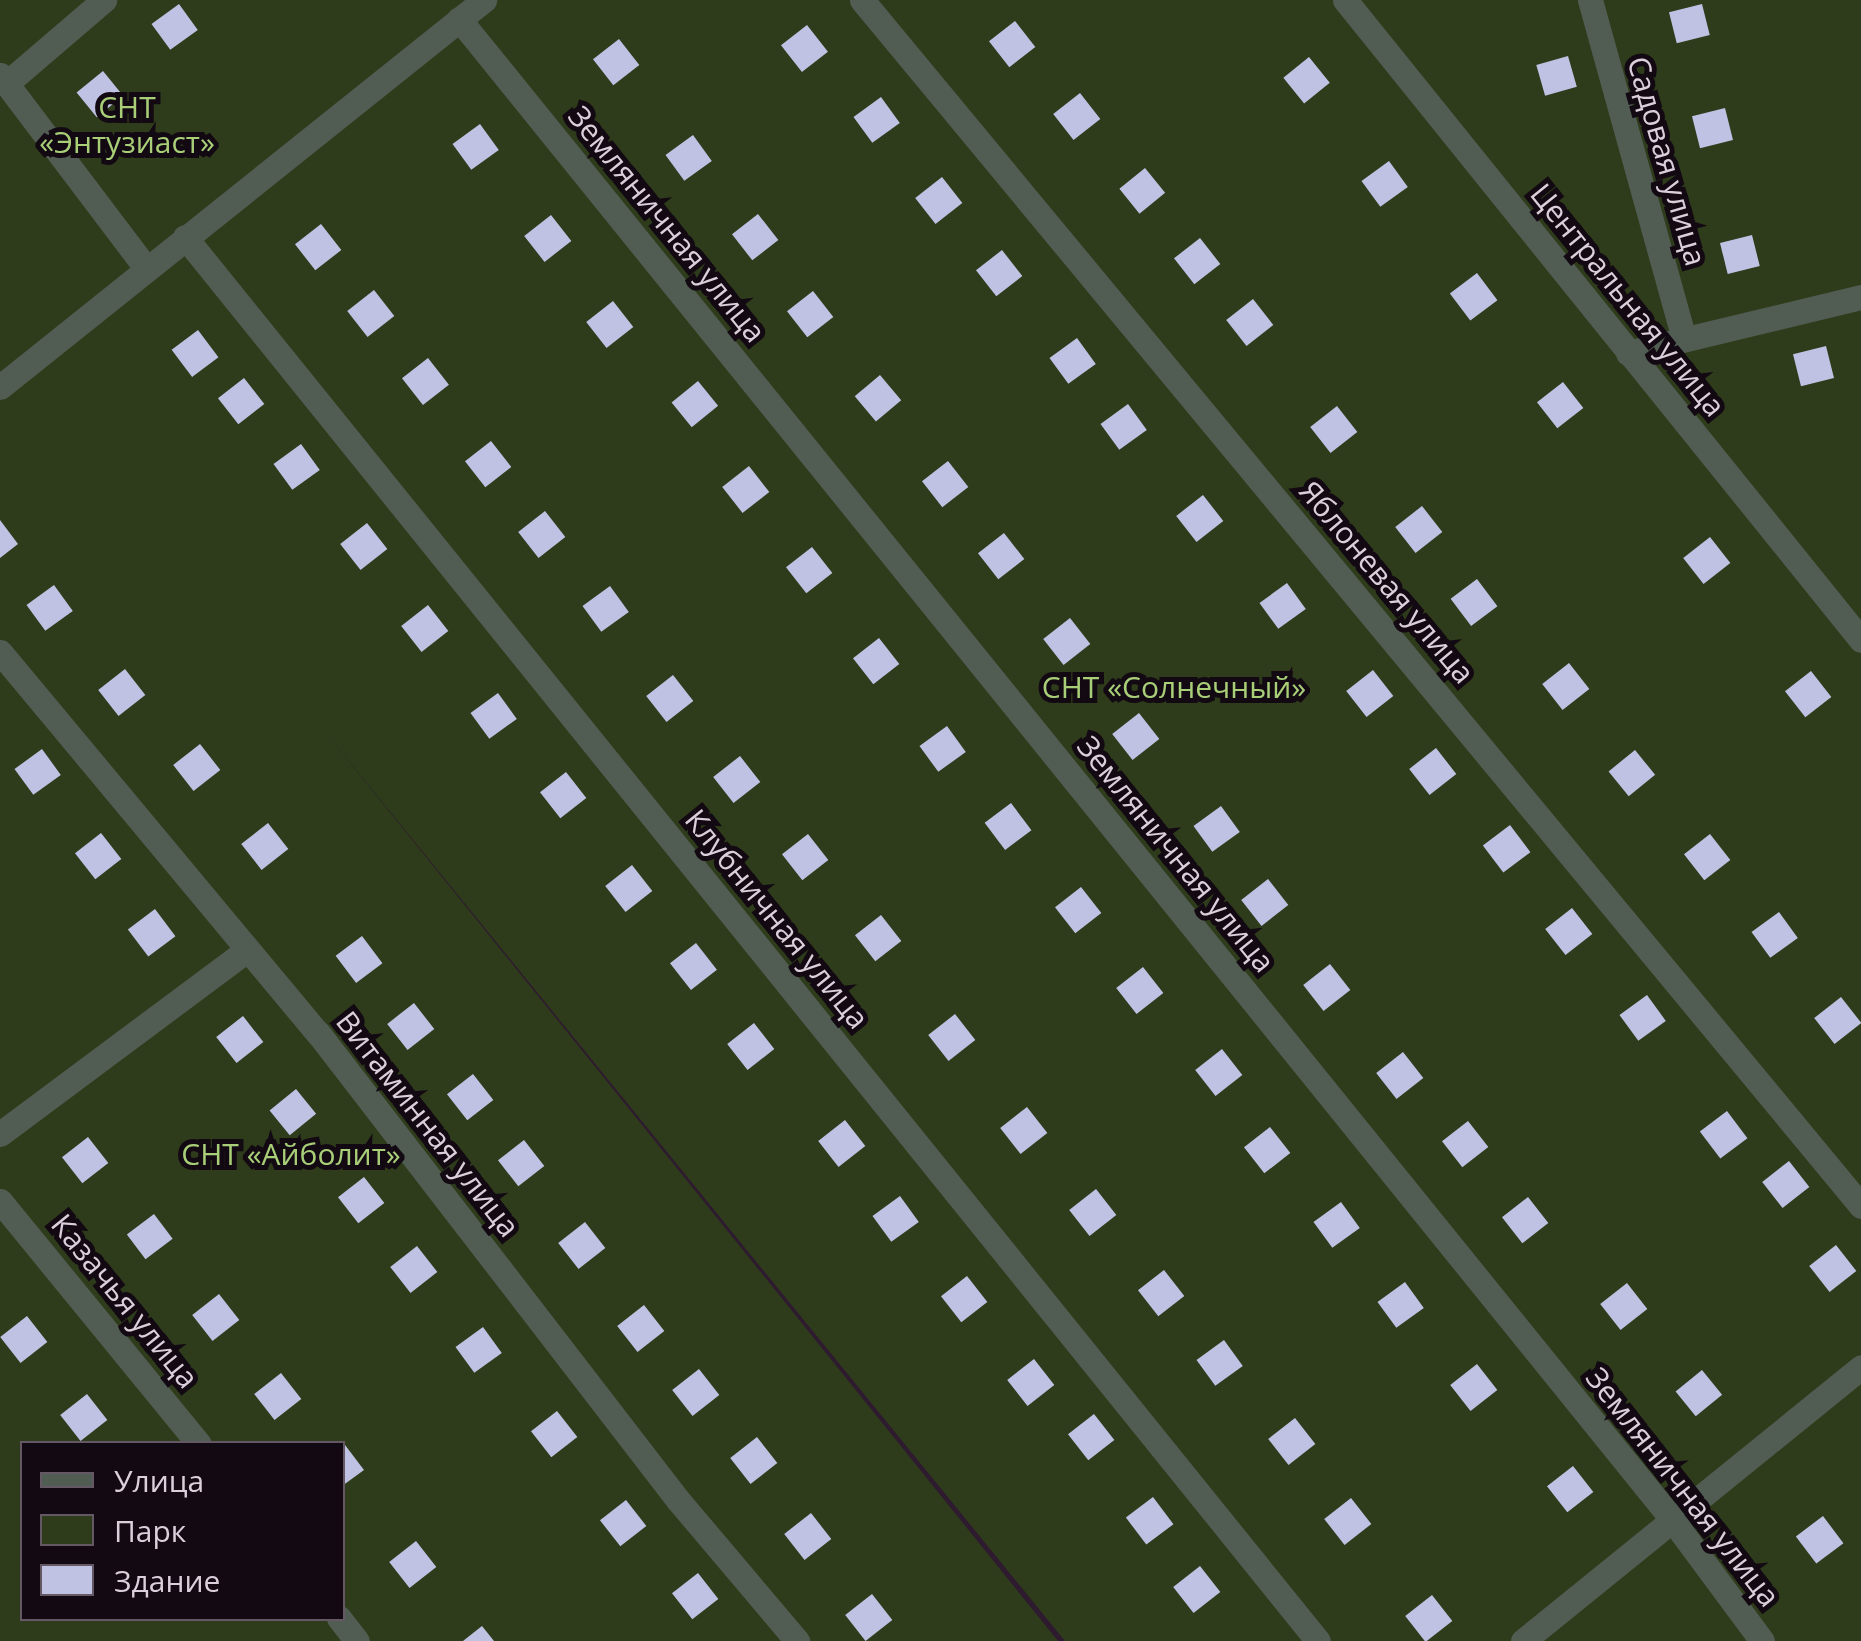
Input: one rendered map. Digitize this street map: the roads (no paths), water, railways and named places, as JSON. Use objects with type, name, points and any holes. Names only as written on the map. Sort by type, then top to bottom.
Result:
[{"type":"street","points":[[104,0],[3,80],[146,268]]},
{"type":"street","points":[[0,388],[484,0]]},
{"type":"street","name":"Яблоневая улица","points":[[862,0],[1861,1206]]},
{"type":"street","name":"Центральная улица","points":[[1345,0],[1861,640]]},
{"type":"street","name":"Садовая улица","points":[[1590,0],[1684,339]]},
{"type":"street","name":"Земляничная улица","points":[[459,19],[1671,1518],[1762,1641]]},
{"type":"street","name":"Клубничная улица","points":[[185,237],[1318,1641]]},
{"type":"street","points":[[1628,353],[1861,297]]},
{"type":"street","name":"Витаминная улица","points":[[0,652],[247,950],[798,1641]]},
{"type":"street","points":[[0,1134],[247,950]]},
{"type":"street","name":"Казачья улица","points":[[0,1200],[197,1441]]},
{"type":"street","points":[[1523,1641],[1861,1368]]},
{"type":"street","points":[[341,1621],[357,1641]]},
{"type":"park label","name":"СНТ «Энтузиаст»","points":[[127,124]]},
{"type":"park label","name":"СНТ «Солнечный»","points":[[1174,687]]},
{"type":"park label","name":"СНТ «Айболит»","points":[[291,1154]]}]
